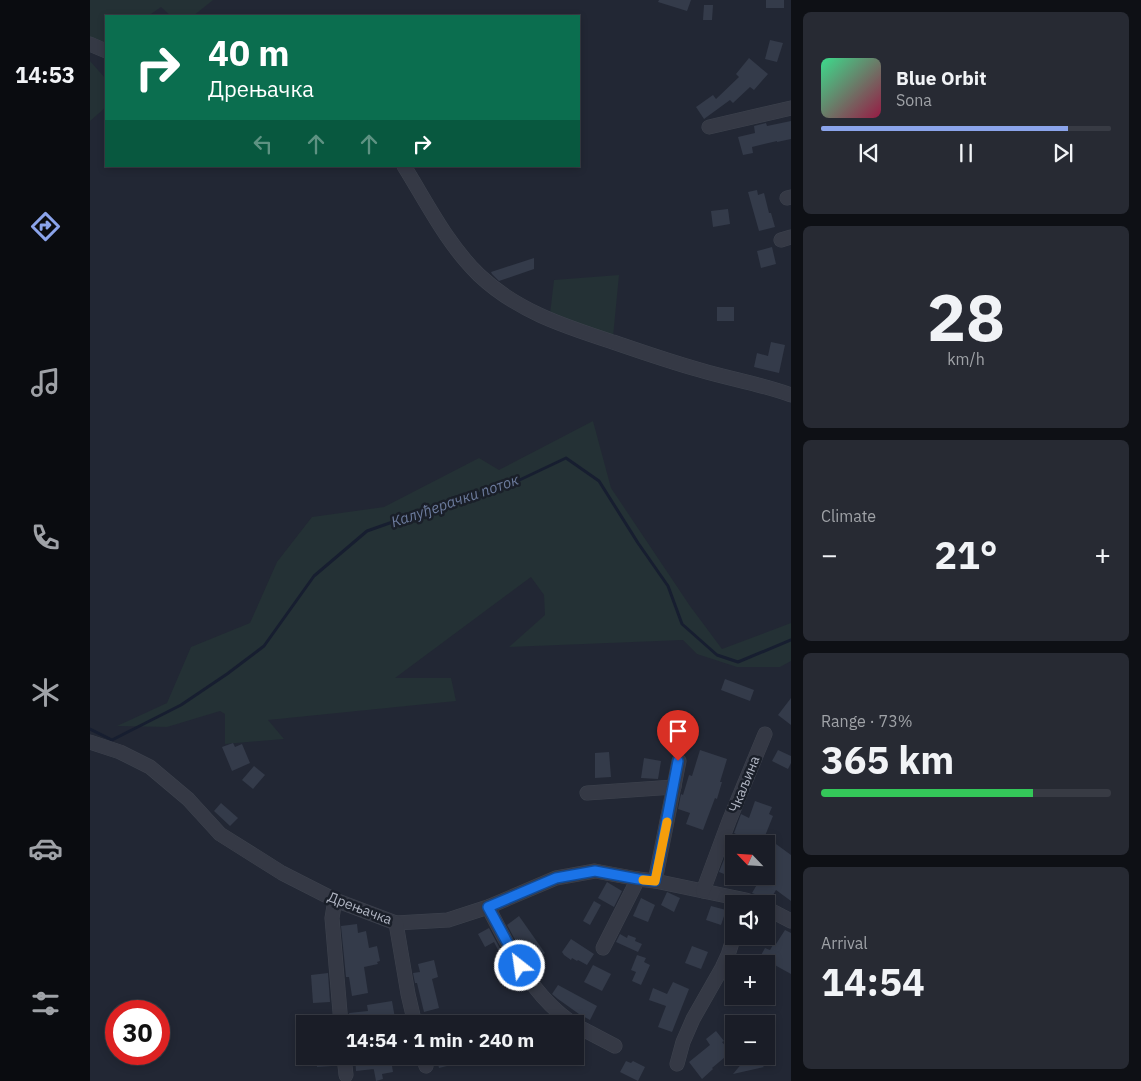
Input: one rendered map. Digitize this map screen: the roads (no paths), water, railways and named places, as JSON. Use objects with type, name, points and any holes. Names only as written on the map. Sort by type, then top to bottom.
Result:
[{"type":"street","points":[[90,44],[105,51]]},
{"type":"street","points":[[709,127],[791,108]]},
{"type":"street","points":[[405,167],[442,229],[470,265],[493,286],[522,307],[562,326],[665,360],[772,388],[791,395]]},
{"type":"street","name":"Чкаљина","points":[[703,891],[729,821],[765,734]]},
{"type":"street","name":"Дрењачка","points":[[90,742],[120,752],[150,767],[188,799],[220,834],[282,873],[335,900],[396,922],[448,920],[488,907],[556,878],[595,871],[655,881],[725,897]]},
{"type":"street","points":[[655,881],[678,761]]},
{"type":"street","points":[[587,792],[674,787]]},
{"type":"street","points":[[603,948],[638,879]]},
{"type":"street","points":[[335,900],[332,918],[340,1015]]},
{"type":"street","points":[[488,907],[526,975],[542,996],[561,1015]]},
{"type":"street","points":[[775,913],[791,921]]},
{"type":"street","points":[[396,922],[408,994],[414,1015]]},
{"type":"street","points":[[677,1064],[693,1019],[722,968],[731,945]]},
{"type":"street","points":[[584,1029],[615,1046]]},
{"type":"street","points":[[345,1065],[346,1075]]},
{"type":"waterway","name":"Калуђерачки поток","points":[[90,729],[112,740],[181,705],[227,674],[264,646],[314,576],[367,531],[452,501],[509,485],[566,458],[599,481],[668,586],[682,624],[717,655],[738,662],[791,640]]}]
